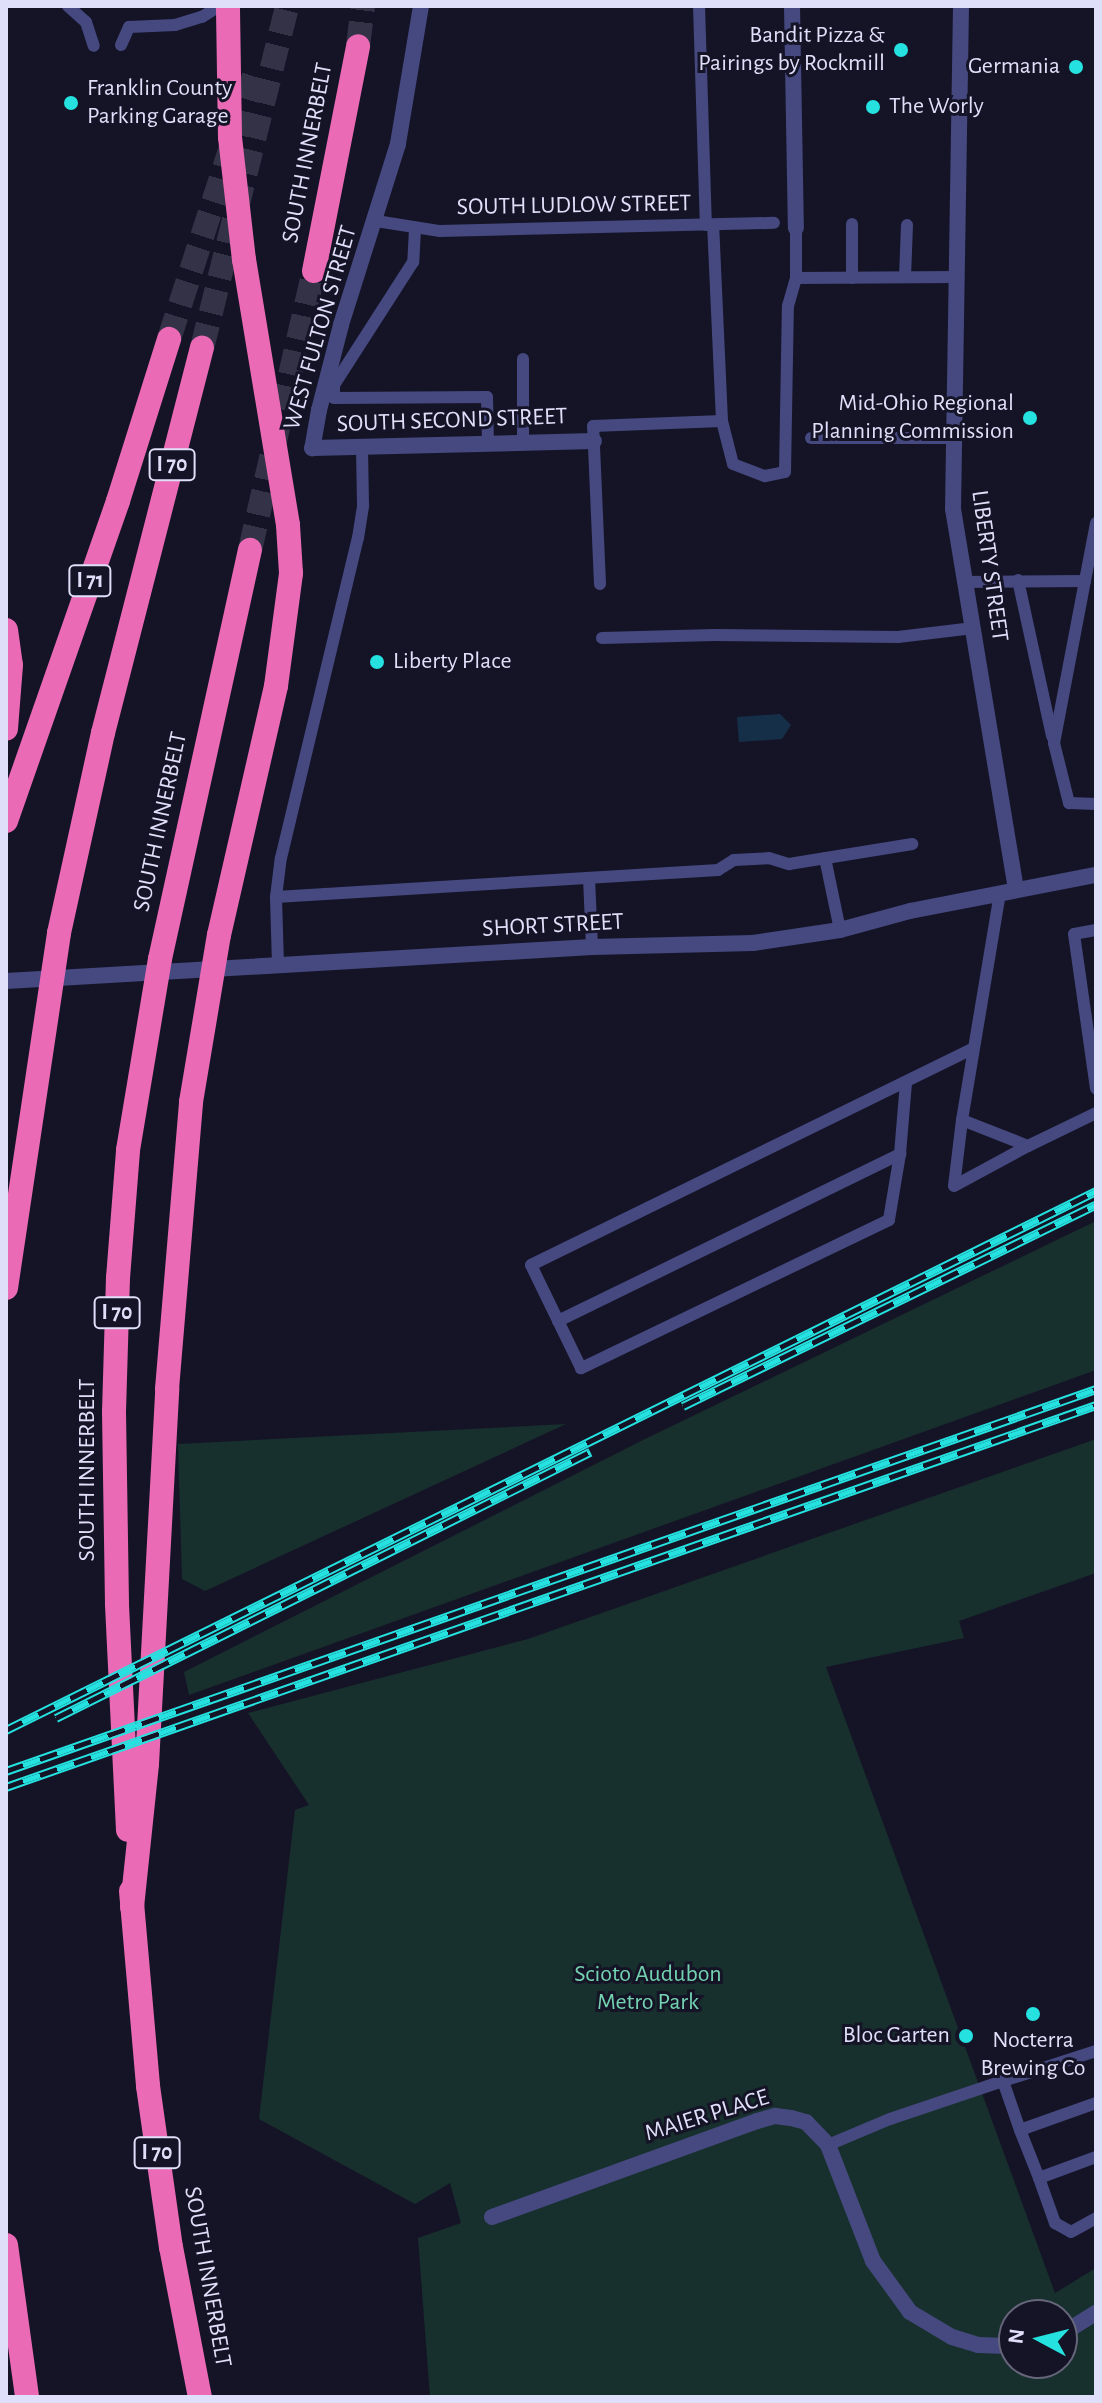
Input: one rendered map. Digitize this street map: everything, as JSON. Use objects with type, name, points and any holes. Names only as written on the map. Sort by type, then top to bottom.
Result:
[{"type":"highway","points":[[132,1907],[147,1764],[154,1590],[180,1232],[201,1023],[286,633],[291,573],[288,525],[244,260],[230,137],[228,6]]},
{"type":"highway","name":"SOUTH INNERBELT","points":[[314,271],[358,46]]},
{"type":"highway","name":"I 71","points":[[6,821],[118,501],[169,339]]},
{"type":"highway","name":"I 70","points":[[6,1288],[59,933],[103,733],[202,348]]},
{"type":"highway","name":"SOUTH INNERBELT","points":[[200,2397],[171,2247],[150,2100],[132,1907],[117,1603],[114,1412],[118,1278],[128,1150],[147,1025],[250,550]]},
{"type":"highway","points":[[6,630],[11,665],[6,729]]},
{"type":"highway","points":[[6,2245],[27,2397]]},
{"type":"street","name":"WEST FULTON STREET","points":[[312,448],[341,325],[398,144],[421,6]]},
{"type":"street","points":[[792,6],[796,228]]},
{"type":"street","name":"LIBERTY STREET","points":[[961,6],[953,509],[973,628],[1008,892]]},
{"type":"street","name":"SOUTH SECOND STREET","points":[[312,448],[594,441]]},
{"type":"street","name":"SHORT STREET","points":[[6,981],[592,947],[753,943],[840,930],[1096,875]]},
{"type":"street","name":"MAIER PLACE","points":[[492,2217],[775,2116],[806,2122],[828,2145],[873,2261],[910,2312],[952,2337],[978,2345],[998,2346]]},
{"type":"street","points":[[1078,2324],[1096,2313]]},
{"type":"lane","points":[[68,6],[86,22],[94,46]]},
{"type":"lane","points":[[121,45],[129,27],[175,25],[202,17],[219,6]]},
{"type":"lane","points":[[699,6],[722,421],[733,464],[765,476],[785,472],[788,306],[796,278],[796,228]]},
{"type":"lane","name":"SOUTH LUDLOW STREET","points":[[376,221],[415,229],[774,223]]},
{"type":"lane","points":[[852,224],[852,278]]},
{"type":"lane","points":[[905,277],[907,225]]},
{"type":"lane","points":[[415,229],[413,262],[334,385],[334,398],[487,397],[488,445]]},
{"type":"lane","points":[[796,278],[957,277]]},
{"type":"lane","points":[[523,359],[523,443]]},
{"type":"lane","points":[[600,584],[593,426],[722,421]]},
{"type":"lane","points":[[811,438],[954,438]]},
{"type":"lane","points":[[278,965],[276,897],[281,858],[358,538],[363,505],[362,449]]},
{"type":"lane","points":[[1054,743],[1096,523]]},
{"type":"lane","points":[[1018,580],[1069,803],[1096,804]]},
{"type":"lane","points":[[964,582],[1085,581]]},
{"type":"lane","points":[[602,638],[714,635],[898,637],[973,628]]},
{"type":"lane","points":[[276,897],[718,870],[734,860],[769,858],[789,864],[912,844]]},
{"type":"lane","points":[[825,858],[840,930]]},
{"type":"lane","points":[[589,878],[592,947]]},
{"type":"lane","points":[[1008,892],[974,1048],[954,1186],[1096,1113]]},
{"type":"lane","points":[[1096,930],[1074,934],[1096,1088]]},
{"type":"lane","points":[[906,1083],[900,1154],[889,1220],[581,1368],[531,1265],[974,1048]]},
{"type":"lane","points":[[962,1120],[1028,1146]]},
{"type":"lane","points":[[558,1321],[900,1154]]},
{"type":"lane","points":[[828,2145],[890,2119],[1096,2051]]},
{"type":"lane","points":[[1003,2081],[1055,2223],[1071,2232],[1096,2218]]},
{"type":"lane","points":[[1020,2130],[1096,2103]]},
{"type":"lane","points":[[1039,2178],[1096,2157]]},
{"type":"green space","points":[[1096,1221],[1096,1370],[189,1695],[184,1672],[643,1440]]},
{"type":"green space","points":[[566,1424],[205,1591],[182,1579],[178,1444]]},
{"type":"green space","name":"Scioto Audubon Metro Park","points":[[1096,1439],[1096,1573],[959,1621],[964,1638],[826,1667],[1055,2293],[1096,2268],[1096,2397],[430,2397],[418,2238],[461,2223],[450,2183],[415,2204],[259,2119],[295,1810],[309,1805],[248,1713],[528,1639]]},
{"type":"water","points":[[780,714],[791,725],[782,739],[739,742],[737,717]]},
{"type":"tunnel","points":[[202,348],[287,6]]},
{"type":"tunnel","points":[[358,46],[363,6]]},
{"type":"tunnel","points":[[169,339],[255,73]]},
{"type":"tunnel","points":[[250,550],[314,271]]},
{"type":"railway","points":[[6,1730],[1096,1191]]},
{"type":"railway","points":[[683,1406],[1096,1205]]},
{"type":"railway","points":[[6,1771],[1096,1389]]},
{"type":"railway","points":[[6,1787],[1096,1405]]},
{"type":"railway","points":[[56,1718],[590,1452]]},
{"type":"place","name":"Bandit Pizza & Pairings by Rockmill","points":[[901,50]]},
{"type":"place","name":"Germania","points":[[1076,67]]},
{"type":"place","name":"Franklin County Parking Garage","points":[[71,103]]},
{"type":"place","name":"The Worly","points":[[873,107]]},
{"type":"place","name":"Mid-Ohio Regional Planning Commission","points":[[1030,418]]},
{"type":"place","name":"Liberty Place","points":[[377,662]]},
{"type":"place","name":"Nocterra Brewing Co","points":[[1033,2014]]},
{"type":"place","name":"Bloc Garten","points":[[966,2036]]}]
